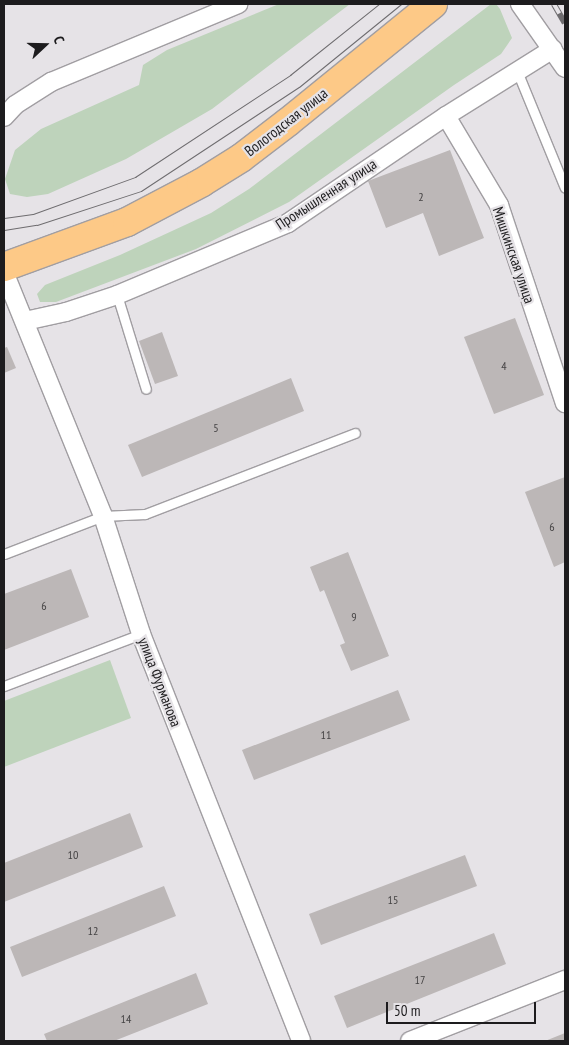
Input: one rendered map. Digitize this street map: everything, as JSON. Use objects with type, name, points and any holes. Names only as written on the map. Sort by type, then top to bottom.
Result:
[{"type":"main road","name":"Вологодская улица","points":[[4,268],[127,222],[201,183],[241,158],[433,4]]},
{"type":"street","points":[[4,117],[16,106],[51,82],[238,4]]},
{"type":"street","points":[[520,4],[565,68]]},
{"type":"street","name":"Промышленная улица","points":[[25,321],[66,312],[117,294],[288,223],[446,116],[553,49]]},
{"type":"street","name":"Мишкинская улица","points":[[446,116],[498,205],[565,403]]},
{"type":"street","name":"улица Фурманова","points":[[4,272],[103,516],[141,634],[301,1041]]},
{"type":"street","points":[[410,1041],[565,980]]},
{"type":"lane","points":[[517,71],[565,188]]},
{"type":"lane","points":[[117,294],[146,389]]},
{"type":"lane","points":[[4,554],[103,516],[145,514],[355,433]]},
{"type":"lane","points":[[4,686],[141,634]]},
{"type":"green space","points":[[279,4],[350,4],[212,109],[126,159],[48,194],[27,197],[10,194],[5,179],[15,150],[41,129],[139,85],[143,65],[167,50]]},
{"type":"green space","points":[[491,4],[496,4],[500,9],[512,38],[501,54],[289,202],[196,249],[56,302],[40,302],[37,294],[45,285],[120,255],[211,213],[249,189]]},
{"type":"green space","points":[[110,660],[131,718],[4,767],[4,701]]},
{"type":"building","points":[[450,150],[484,238],[439,256],[423,213],[386,228],[368,181]]},
{"type":"building","points":[[515,318],[544,395],[494,414],[464,337]]},
{"type":"building","points":[[162,332],[178,376],[155,384],[139,341]]},
{"type":"building","points":[[7,347],[16,368],[4,373],[4,348]]},
{"type":"building","points":[[291,378],[304,411],[142,477],[128,445]]},
{"type":"building","points":[[565,477],[565,562],[554,567],[525,492]]},
{"type":"building","points":[[348,552],[389,656],[351,671],[340,645],[345,643],[324,590],[320,592],[310,567]]},
{"type":"building","points":[[71,569],[89,617],[4,650],[4,594]]},
{"type":"building","points":[[398,690],[410,720],[254,780],[242,750]]},
{"type":"building","points":[[130,813],[143,847],[4,902],[4,863]]},
{"type":"building","points":[[465,855],[477,886],[321,945],[309,914]]},
{"type":"building","points":[[164,886],[176,916],[22,977],[10,947]]},
{"type":"building","points":[[494,933],[506,964],[347,1028],[334,996]]},
{"type":"building","points":[[196,973],[208,1004],[114,1041],[47,1041],[44,1034]]},
{"type":"building","points":[[565,1033],[565,1041],[545,1041]]},
{"type":"tram line","points":[[4,218],[33,214],[135,177],[290,75],[379,4]]},
{"type":"tram line","points":[[4,230],[37,225],[141,191],[299,87],[401,4]]},
{"type":"railway","points":[[554,4],[565,23]]}]
